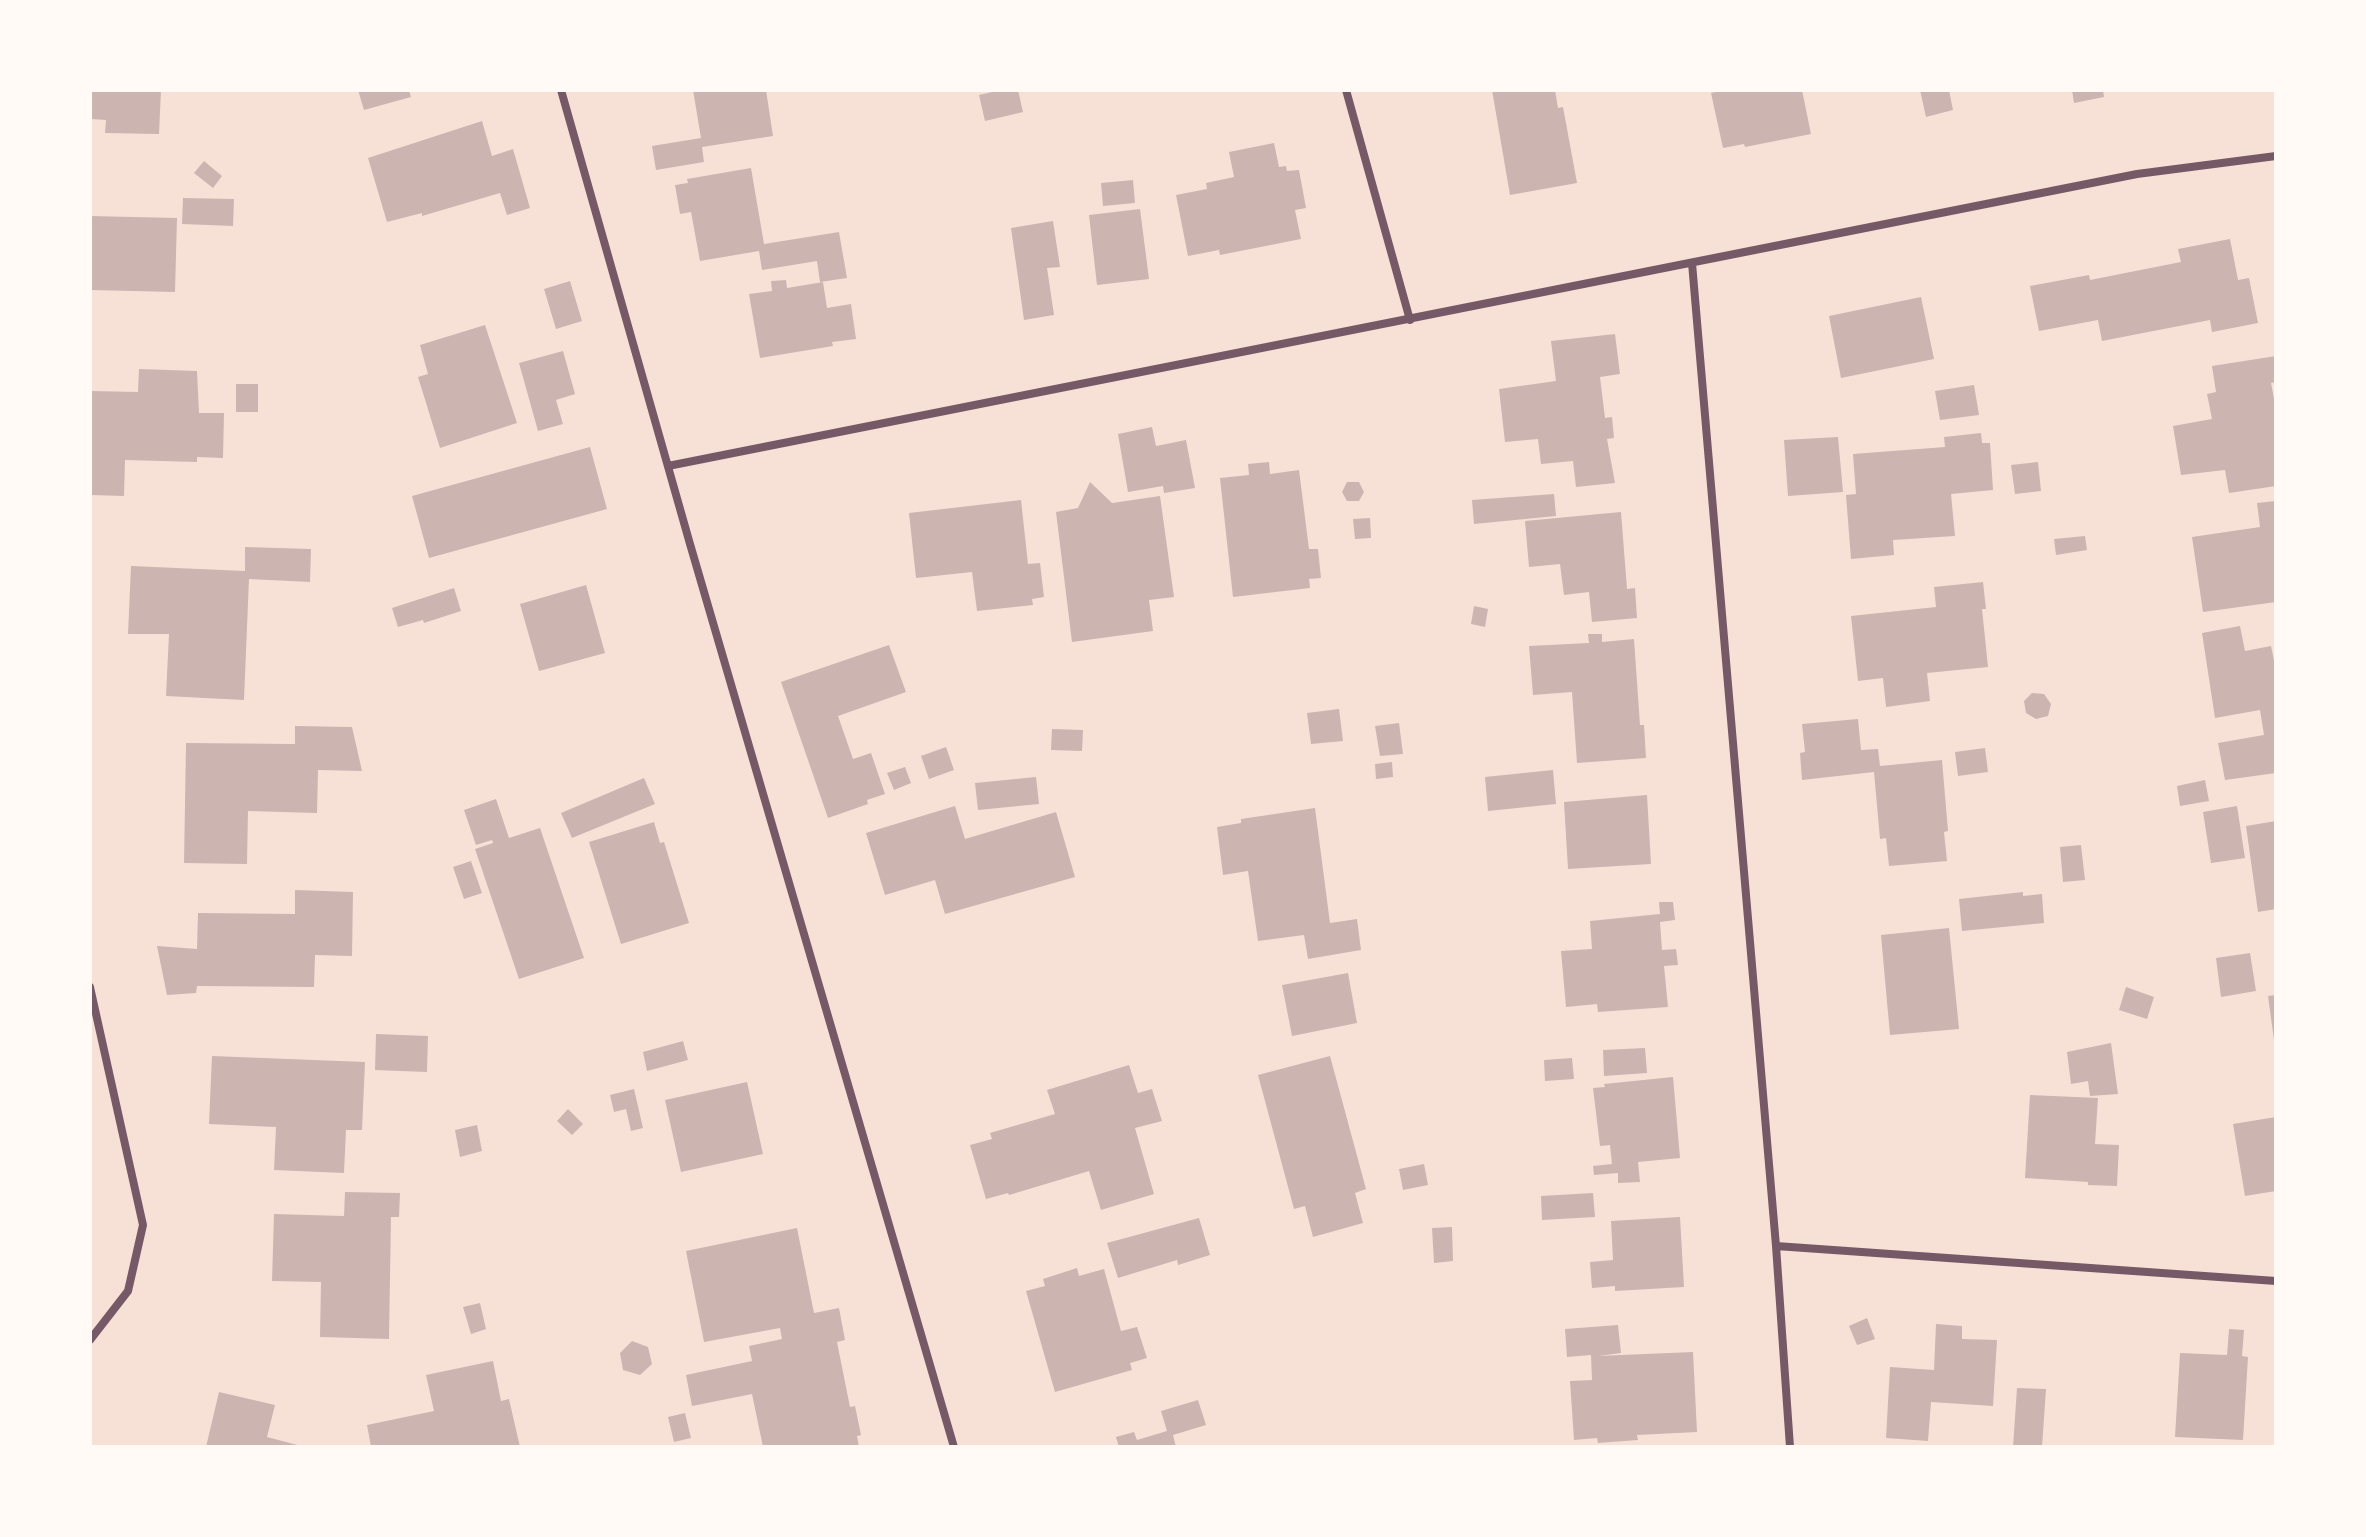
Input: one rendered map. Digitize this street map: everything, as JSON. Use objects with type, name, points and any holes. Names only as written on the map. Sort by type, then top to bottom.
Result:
[{"type":"street","points":[[561,90],[954,1447]]},
{"type":"street","points":[[1346,90],[1410,320]]},
{"type":"street","points":[[668,466],[2137,174],[2276,156]]},
{"type":"street","points":[[1692,263],[1776,1246],[1790,1447]]},
{"type":"street","points":[[90,987],[143,1225],[128,1291],[90,1340]]},
{"type":"street","points":[[1776,1246],[2276,1281]]},
{"type":"building","points":[[90,90],[161,90],[159,134],[105,133],[106,120],[90,119]]},
{"type":"building","points":[[358,90],[409,90],[411,97],[364,110]]},
{"type":"building","points":[[693,90],[766,90],[773,136],[702,147],[704,162],[656,170],[652,146],[701,138]]},
{"type":"building","points":[[1018,90],[1023,112],[985,121],[979,95]]},
{"type":"building","points":[[1492,90],[1555,90],[1558,108],[1563,107],[1577,183],[1510,195]]},
{"type":"building","points":[[1725,90],[1802,90],[1811,134],[1745,147],[1744,144],[1723,148],[1711,93]]},
{"type":"building","points":[[1920,90],[1949,90],[1953,110],[1926,117]]},
{"type":"building","points":[[2072,90],[2103,90],[2104,97],[2074,103]]},
{"type":"building","points":[[482,121],[492,156],[513,149],[530,208],[507,215],[500,193],[422,216],[422,213],[387,222],[368,158]]},
{"type":"building","points":[[1274,143],[1279,167],[1286,166],[1287,171],[1299,170],[1306,208],[1295,210],[1301,239],[1220,255],[1219,250],[1188,256],[1176,195],[1207,189],[1206,183],[1234,177],[1229,152]]},
{"type":"building","points":[[204,161],[222,176],[213,188],[194,173]]},
{"type":"building","points":[[751,168],[764,244],[839,232],[847,278],[820,282],[817,261],[762,270],[759,251],[700,261],[691,212],[680,214],[675,185],[688,183],[687,179]]},
{"type":"building","points":[[1133,180],[1135,203],[1103,206],[1101,183]]},
{"type":"building","points":[[183,198],[234,199],[233,226],[182,224]]},
{"type":"building","points":[[1140,209],[1149,279],[1097,285],[1089,215]]},
{"type":"building","points":[[90,216],[177,218],[175,292],[90,290]]},
{"type":"building","points":[[1053,221],[1060,267],[1047,268],[1054,315],[1024,320],[1011,228]]},
{"type":"building","points":[[2230,239],[2238,280],[2249,278],[2258,323],[2212,332],[2210,320],[2102,341],[2098,320],[2039,331],[2030,286],[2089,275],[2090,280],[2181,262],[2178,249]]},
{"type":"building","points":[[786,280],[787,288],[823,282],[827,308],[851,304],[856,339],[832,342],[833,346],[760,358],[749,294],[772,291],[771,281]]},
{"type":"building","points":[[570,281],[582,321],[556,329],[544,289]]},
{"type":"building","points":[[1921,297],[1934,359],[1841,378],[1829,316]]},
{"type":"building","points":[[485,325],[517,423],[440,448],[418,377],[428,374],[420,345]]},
{"type":"building","points":[[1615,334],[1620,374],[1600,377],[1605,418],[1612,417],[1614,438],[1607,439],[1615,483],[1576,487],[1573,461],[1541,464],[1538,439],[1505,442],[1499,389],[1556,381],[1551,341]]},
{"type":"building","points":[[563,351],[575,394],[556,400],[563,424],[538,431],[519,363]]},
{"type":"building","points":[[2276,356],[2276,382],[2271,383],[2276,409],[2276,486],[2229,493],[2225,470],[2181,475],[2173,426],[2212,419],[2207,394],[2216,392],[2212,366]]},
{"type":"building","points":[[139,369],[197,371],[199,413],[224,413],[223,458],[197,457],[197,462],[125,460],[124,496],[91,495],[90,391],[138,392]]},
{"type":"building","points":[[236,384],[258,384],[258,412],[236,412]]},
{"type":"building","points":[[1974,385],[1979,415],[1940,420],[1935,391]]},
{"type":"building","points":[[1152,427],[1156,446],[1186,440],[1195,488],[1164,493],[1163,486],[1128,492],[1118,434]]},
{"type":"building","points":[[1981,433],[1982,443],[1990,443],[1993,490],[1951,494],[1955,536],[1893,540],[1894,555],[1851,559],[1846,495],[1856,494],[1853,454],[1945,447],[1944,437]]},
{"type":"building","points":[[1838,437],[1843,492],[1788,496],[1784,440]]},
{"type":"building","points":[[590,447],[607,509],[429,558],[412,496]]},
{"type":"building","points":[[1269,462],[1270,474],[1299,470],[1309,549],[1318,549],[1321,578],[1309,579],[1310,588],[1233,597],[1220,478],[1249,475],[1248,464]]},
{"type":"building","points":[[2038,462],[2041,491],[2015,494],[2011,465]]},
{"type":"building","points":[[1090,482],[1112,503],[1160,496],[1174,597],[1149,600],[1153,631],[1072,642],[1056,512],[1078,508]]},
{"type":"building","points":[[1347,482],[1359,482],[1364,492],[1359,501],[1347,501],[1342,492]]},
{"type":"building","points":[[1554,494],[1556,516],[1474,524],[1472,500]]},
{"type":"building","points":[[1021,500],[1028,564],[1040,563],[1044,597],[1032,599],[1033,605],[977,611],[972,572],[916,578],[909,513]]},
{"type":"building","points":[[2276,501],[2276,602],[2203,612],[2192,537],[2260,527],[2257,503]]},
{"type":"building","points":[[1621,512],[1627,589],[1635,588],[1637,618],[1592,622],[1589,592],[1564,595],[1560,564],[1529,567],[1525,521]]},
{"type":"building","points":[[1370,518],[1371,538],[1355,539],[1353,519]]},
{"type":"building","points":[[2085,536],[2087,550],[2056,555],[2054,539]]},
{"type":"building","points":[[245,547],[311,549],[310,582],[249,579],[244,700],[166,696],[169,634],[128,634],[131,566],[245,571]]},
{"type":"building","points":[[1983,582],[1986,609],[1982,609],[1988,667],[1927,673],[1930,701],[1886,707],[1883,678],[1858,681],[1851,616],[1936,607],[1934,587]]},
{"type":"building","points":[[586,585],[605,653],[539,671],[520,604]]},
{"type":"building","points":[[454,588],[461,611],[424,623],[423,620],[398,627],[392,608]]},
{"type":"building","points":[[1474,606],[1488,609],[1485,627],[1471,624]]},
{"type":"building","points":[[2240,626],[2245,651],[2271,646],[2276,670],[2276,773],[2225,780],[2218,743],[2264,735],[2260,710],[2215,718],[2202,633]]},
{"type":"building","points":[[1588,634],[1602,634],[1602,642],[1634,639],[1640,725],[1644,725],[1646,758],[1577,763],[1572,692],[1533,695],[1529,646],[1589,643]]},
{"type":"building","points":[[889,645],[906,692],[838,716],[853,759],[871,753],[885,794],[867,800],[868,804],[828,818],[781,682]]},
{"type":"building","points":[[2032,693],[2044,694],[2051,704],[2048,716],[2036,719],[2026,713],[2024,701]]},
{"type":"building","points":[[1339,709],[1343,741],[1311,744],[1307,713]]},
{"type":"building","points":[[1858,719],[1861,750],[1878,749],[1880,766],[1942,760],[1948,831],[1944,832],[1947,861],[1889,866],[1886,838],[1880,839],[1874,772],[1802,780],[1800,753],[1805,752],[1802,724]]},
{"type":"building","points":[[1399,723],[1403,754],[1380,756],[1375,726]]},
{"type":"building","points":[[295,726],[352,727],[362,771],[318,770],[317,813],[248,811],[247,864],[184,863],[186,743],[295,744]]},
{"type":"building","points":[[1052,729],[1083,730],[1082,751],[1051,750]]},
{"type":"building","points":[[946,747],[954,770],[929,779],[921,756]]},
{"type":"building","points":[[1985,748],[1988,772],[1958,776],[1955,752]]},
{"type":"building","points":[[1392,762],[1393,777],[1376,779],[1375,764]]},
{"type":"building","points":[[905,767],[911,783],[894,790],[887,773]]},
{"type":"building","points":[[1553,770],[1556,804],[1488,811],[1485,777]]},
{"type":"building","points":[[1036,777],[1039,804],[978,810],[975,783]]},
{"type":"building","points":[[644,778],[655,804],[572,838],[561,813]]},
{"type":"building","points":[[2205,780],[2209,801],[2180,806],[2177,786]]},
{"type":"building","points":[[1647,795],[1651,864],[1568,869],[1564,802]]},
{"type":"building","points":[[496,799],[509,838],[540,828],[584,958],[519,979],[475,849],[493,843],[492,840],[476,845],[464,810]]},
{"type":"building","points":[[955,806],[965,839],[1056,812],[1075,877],[945,914],[935,880],[885,895],[866,833]]},
{"type":"building","points":[[2237,806],[2245,858],[2211,863],[2203,812]]},
{"type":"building","points":[[1315,808],[1330,923],[1357,919],[1361,950],[1308,959],[1304,935],[1258,941],[1248,871],[1223,875],[1217,827],[1241,823],[1241,819]]},
{"type":"building","points":[[2276,821],[2276,909],[2258,912],[2246,826]]},
{"type":"building","points":[[654,822],[660,843],[664,842],[689,923],[621,944],[589,842]]},
{"type":"building","points":[[2081,845],[2085,880],[2063,882],[2060,847]]},
{"type":"building","points":[[471,861],[482,893],[464,899],[453,867]]},
{"type":"building","points":[[295,890],[353,892],[352,956],[315,955],[314,987],[197,986],[196,993],[167,995],[157,946],[197,949],[198,913],[295,914]]},
{"type":"building","points":[[2023,892],[2023,896],[2042,894],[2044,923],[1962,931],[1959,899]]},
{"type":"building","points":[[1659,902],[1673,902],[1675,920],[1660,922],[1662,950],[1676,949],[1678,965],[1664,966],[1668,1007],[1598,1012],[1597,1004],[1566,1007],[1561,951],[1592,949],[1590,921],[1660,914]]},
{"type":"building","points":[[1949,928],[1959,1029],[1890,1035],[1881,935]]},
{"type":"building","points":[[2250,953],[2256,991],[2221,997],[2216,958]]},
{"type":"building","points":[[1348,973],[1357,1023],[1292,1036],[1282,985]]},
{"type":"building","points":[[2126,987],[2154,997],[2147,1019],[2119,1010]]},
{"type":"building","points":[[2276,995],[2276,1040],[2274,1040],[2268,996]]},
{"type":"building","points":[[376,1034],[428,1036],[427,1072],[375,1070]]},
{"type":"building","points":[[683,1041],[688,1060],[647,1071],[643,1052]]},
{"type":"building","points":[[2111,1043],[2118,1094],[2090,1096],[2088,1081],[2071,1084],[2067,1052]]},
{"type":"building","points":[[1645,1048],[1647,1073],[1604,1076],[1603,1050]]},
{"type":"building","points":[[212,1056],[365,1062],[362,1130],[346,1130],[344,1173],[274,1170],[276,1127],[209,1124]]},
{"type":"building","points":[[1330,1056],[1366,1189],[1355,1193],[1363,1223],[1313,1237],[1305,1206],[1294,1209],[1258,1075]]},
{"type":"building","points":[[1572,1058],[1574,1079],[1545,1081],[1544,1060]]},
{"type":"building","points":[[1129,1065],[1138,1093],[1152,1089],[1162,1121],[1135,1128],[1154,1194],[1101,1210],[1089,1171],[986,1199],[970,1145],[992,1139],[990,1133],[1055,1114],[1047,1090]]},
{"type":"building","points":[[1673,1077],[1680,1158],[1638,1162],[1640,1182],[1618,1183],[1618,1173],[1594,1175],[1593,1166],[1612,1164],[1610,1145],[1600,1146],[1593,1088],[1605,1087],[1604,1084]]},
{"type":"building","points":[[747,1082],[763,1154],[681,1172],[665,1100]]},
{"type":"building","points":[[634,1089],[643,1128],[631,1131],[626,1109],[614,1112],[610,1095]]},
{"type":"building","points":[[2030,1095],[2098,1098],[2095,1144],[2119,1145],[2117,1186],[2025,1178]]},
{"type":"building","points":[[568,1109],[583,1124],[572,1135],[557,1121]]},
{"type":"building","points":[[2276,1117],[2276,1191],[2245,1196],[2233,1124]]},
{"type":"building","points":[[477,1125],[482,1151],[460,1157],[455,1130]]},
{"type":"building","points":[[1424,1164],[1428,1185],[1403,1190],[1399,1169]]},
{"type":"building","points":[[345,1192],[400,1193],[399,1217],[391,1217],[389,1339],[320,1337],[321,1282],[272,1281],[274,1214],[344,1216]]},
{"type":"building","points":[[1593,1193],[1595,1217],[1542,1220],[1541,1196]]},
{"type":"building","points":[[1680,1217],[1684,1287],[1615,1291],[1615,1286],[1592,1288],[1590,1262],[1613,1260],[1611,1221]]},
{"type":"building","points":[[1199,1218],[1210,1255],[1178,1265],[1177,1260],[1118,1278],[1107,1243]]},
{"type":"building","points":[[1452,1227],[1453,1261],[1434,1263],[1432,1228]]},
{"type":"building","points":[[797,1228],[814,1313],[839,1308],[845,1340],[837,1342],[850,1407],[855,1406],[861,1435],[857,1436],[859,1447],[763,1447],[752,1394],[692,1406],[686,1375],[752,1361],[749,1346],[782,1339],[780,1328],[704,1342],[686,1251]]},
{"type":"building","points":[[1077,1268],[1079,1276],[1104,1269],[1121,1331],[1137,1327],[1147,1358],[1130,1363],[1132,1370],[1055,1392],[1026,1291],[1045,1286],[1043,1279]]},
{"type":"building","points":[[480,1303],[486,1329],[471,1334],[463,1307]]},
{"type":"building","points":[[1867,1318],[1875,1339],[1857,1345],[1849,1326]]},
{"type":"building","points":[[1936,1324],[1962,1326],[1962,1339],[1997,1340],[1993,1406],[1931,1402],[1928,1441],[1886,1438],[1890,1367],[1934,1370]]},
{"type":"building","points":[[1618,1325],[1621,1353],[1598,1356],[1693,1352],[1697,1432],[1637,1435],[1638,1440],[1598,1443],[1597,1438],[1574,1440],[1570,1381],[1592,1380],[1591,1355],[1567,1357],[1565,1329]]},
{"type":"building","points":[[2229,1329],[2244,1330],[2242,1356],[2248,1357],[2243,1440],[2175,1437],[2180,1353],[2227,1355]]},
{"type":"building","points":[[632,1341],[648,1347],[652,1364],[640,1375],[623,1370],[620,1353]]},
{"type":"building","points":[[493,1361],[501,1401],[509,1399],[520,1447],[371,1447],[367,1425],[434,1411],[426,1375]]},
{"type":"building","points":[[2017,1388],[2046,1389],[2042,1447],[2013,1447]]},
{"type":"building","points":[[219,1392],[275,1405],[267,1437],[305,1447],[206,1447]]},
{"type":"building","points":[[1198,1400],[1206,1425],[1173,1435],[1176,1447],[1119,1447],[1116,1437],[1134,1432],[1137,1440],[1167,1431],[1161,1411]]},
{"type":"building","points":[[685,1413],[691,1438],[674,1442],[668,1417]]}]
